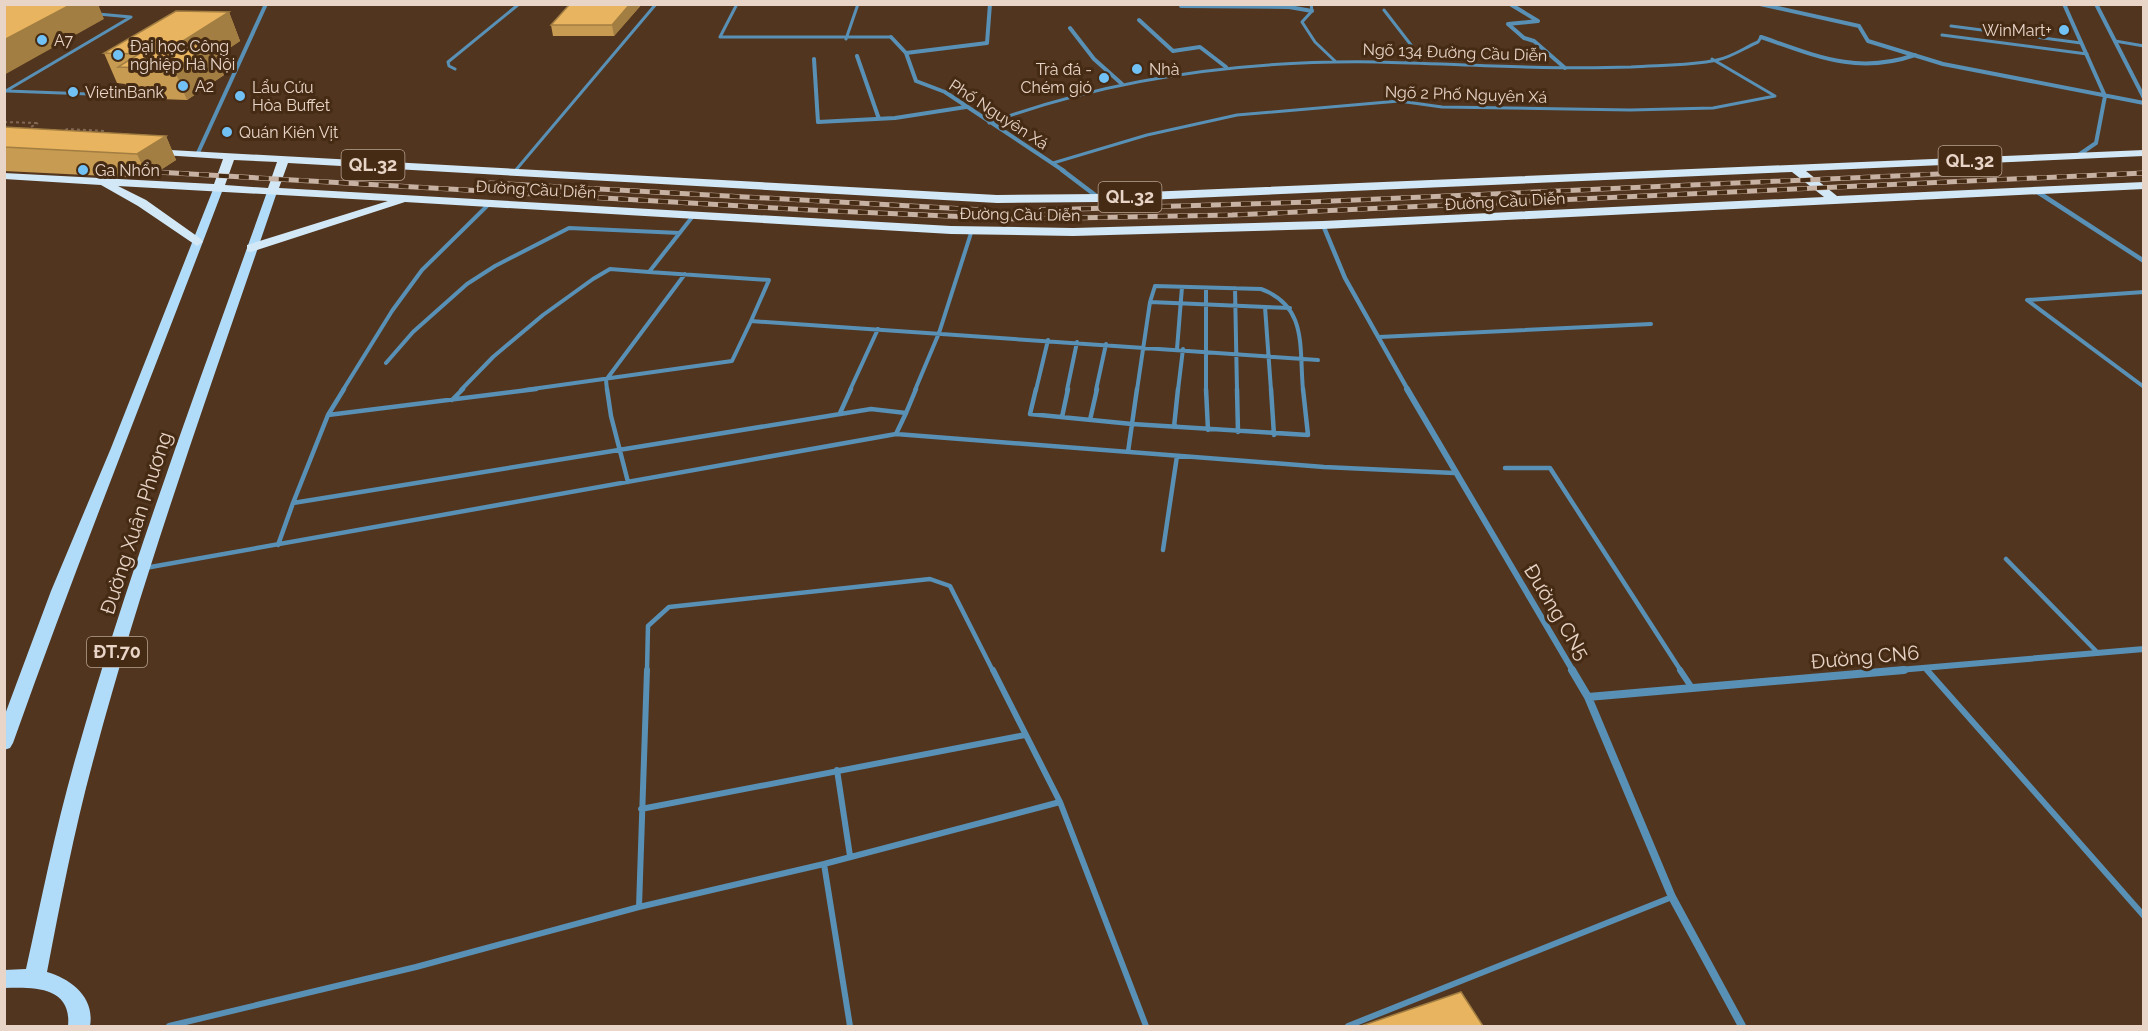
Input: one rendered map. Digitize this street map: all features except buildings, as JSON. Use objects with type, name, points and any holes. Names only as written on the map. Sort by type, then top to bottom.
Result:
[{"type":"highway","name":"Đường Cầu Diễn","points":[[141,152],[902,196],[1099,198],[2144,153]]},
{"type":"highway","points":[[218,189],[229,157]]},
{"type":"highway","name":"ĐT.70","points":[[272,192],[283,160]]},
{"type":"highway","points":[[1796,168],[1837,202]]},
{"type":"highway","name":"Đường Cầu Diễn","points":[[4,176],[491,202],[693,216],[972,230],[1073,232],[1323,225],[1837,202],[2144,185]]},
{"type":"highway","points":[[101,182],[142,203],[197,242]]},
{"type":"highway","points":[[251,248],[409,198]]},
{"type":"main road","name":"Đường Xuân Phương","points":[[4,743],[59,591],[118,448],[218,189]]},
{"type":"main road","name":"Đường Xuân Phương","points":[[35,977],[67,824],[86,752],[143,568],[272,192]]},
{"type":"main road","points":[[4,979],[35,977],[60,985],[75,1000],[79,1026]]},
{"type":"street","points":[[197,155],[225,99],[266,4]]},
{"type":"street","name":"Phố Nguyên Xá","points":[[990,4],[987,43],[906,52],[916,81],[945,92],[1053,163],[1099,198]]},
{"type":"street","points":[[1510,4],[1538,21],[1508,24],[1524,38],[1534,41],[1565,68]]},
{"type":"street","points":[[1760,4],[1859,26],[1868,41],[1943,64],[2144,103]]},
{"type":"street","points":[[2064,4],[2105,96],[2096,142],[2078,156]]},
{"type":"street","points":[[2096,4],[2144,98]]},
{"type":"street","points":[[1181,6],[1289,8],[1312,11]]},
{"type":"street","points":[[1138,20],[1173,51],[1200,47],[1226,67]]},
{"type":"street","points":[[1070,28],[1094,59],[1122,84]]},
{"type":"street","points":[[891,37],[906,52]]},
{"type":"street","name":"Ngõ 134 Đường Cầu Diễn","points":[[1761,37],[1854,66],[1885,66],[1915,55]]},
{"type":"street","points":[[857,56],[879,118]]},
{"type":"street","points":[[814,59],[818,122],[879,118],[966,107]]},
{"type":"street","points":[[2036,191],[2144,261]]},
{"type":"street","name":"Đường CN5","points":[[1323,225],[1345,278],[1454,473],[1588,697],[1672,897],[1742,1026]]},
{"type":"street","name":"Đường CN6","points":[[1588,697],[2144,649]]},
{"type":"lane","points":[[455,69],[449,66],[448,62],[519,4]]},
{"type":"lane","points":[[514,173],[656,4]]},
{"type":"lane","points":[[737,4],[720,37],[846,39],[891,37]]},
{"type":"lane","points":[[846,39],[858,4]]},
{"type":"lane","points":[[1311,4],[1312,11],[1302,22],[1315,42],[1335,61]]},
{"type":"lane","points":[[1776,9],[1782,4]]},
{"type":"lane","points":[[1384,10],[1411,45],[1403,52],[1408,63]]},
{"type":"lane","points":[[6,91],[131,17],[88,13]]},
{"type":"lane","points":[[1951,27],[2081,43]]},
{"type":"lane","points":[[1942,35],[2086,54]]},
{"type":"lane","name":"Ngõ 134 Đường Cầu Diễn","points":[[989,123],[1027,107],[1122,84],[1226,67],[1335,61],[1565,68],[1667,65],[1724,58],[1758,42],[1761,37]]},
{"type":"lane","points":[[2115,42],[2144,46]]},
{"type":"lane","name":"Ngõ 2 Phố Nguyên Xá","points":[[1053,163],[1147,135],[1237,115],[1399,101],[1442,107],[1630,110],[1713,108],[1775,96],[1712,59]]},
{"type":"lane","points":[[6,91],[116,95]]},
{"type":"lane","points":[[279,545],[293,503],[328,416],[392,311],[422,270],[491,202]]},
{"type":"lane","points":[[649,272],[693,216]]},
{"type":"lane","points":[[386,363],[413,332],[467,284],[495,266],[569,228],[680,233]]},
{"type":"lane","points":[[896,434],[939,333],[972,230]]},
{"type":"lane","points":[[328,416],[452,400],[606,380],[732,361],[769,280],[610,269],[543,315],[493,357],[452,400]]},
{"type":"lane","points":[[628,482],[606,380],[685,274]]},
{"type":"lane","points":[[1048,340],[1030,414],[1132,424],[1274,435],[1308,435],[1296,317],[1291,308],[1275,294],[1261,289],[1155,286],[1150,302],[1143,346],[1132,424],[1128,452]]},
{"type":"lane","points":[[1177,349],[1182,287]]},
{"type":"lane","points":[[1206,288],[1205,351],[1208,430]]},
{"type":"lane","points":[[1234,288],[1237,307],[1238,432]]},
{"type":"lane","points":[[2144,292],[2027,300],[2144,387]]},
{"type":"lane","points":[[1150,302],[1291,308]]},
{"type":"lane","points":[[1265,307],[1274,435]]},
{"type":"lane","points":[[752,321],[1143,346],[1318,360]]},
{"type":"lane","points":[[1379,337],[1651,324]]},
{"type":"lane","points":[[840,413],[878,329]]},
{"type":"lane","points":[[1062,417],[1077,342]]},
{"type":"lane","points":[[1090,420],[1106,344]]},
{"type":"lane","points":[[1174,427],[1183,349]]},
{"type":"lane","points":[[293,503],[840,413],[871,409],[906,413]]},
{"type":"lane","points":[[143,568],[896,434],[1177,456],[1454,473]]},
{"type":"lane","points":[[1163,550],[1177,456]]},
{"type":"lane","points":[[1505,468],[1550,468],[1692,688]]},
{"type":"lane","points":[[2006,559],[2098,653]]},
{"type":"lane","points":[[639,907],[648,626],[669,607],[930,579],[950,586],[1060,802],[1146,1026]]},
{"type":"lane","points":[[1925,668],[2144,916]]},
{"type":"lane","points":[[641,809],[1025,735]]},
{"type":"lane","points":[[837,770],[850,856]]},
{"type":"lane","points":[[169,1026],[416,967],[639,907],[824,864],[1060,802]]},
{"type":"lane","points":[[824,864],[850,1026]]},
{"type":"lane","points":[[1348,1026],[1672,897]]},
{"type":"path","points":[[4,122],[38,123],[26,130]]},
{"type":"path","points":[[58,134],[67,129],[106,131]]},
{"type":"railway","points":[[145,171],[139,171],[810,210],[1016,219],[1232,215],[2144,173]]},
{"type":"railway","points":[[1041,210],[1310,202],[1961,173]]},
{"type":"railway","points":[[490,183],[984,210]]},
{"type":"place","name":"WinMart+","points":[[2064,30]]},
{"type":"place","name":"A7","points":[[42,40]]},
{"type":"place","name":"Đại học Công nghiệp Hà Nội","points":[[118,55]]},
{"type":"place","name":"Nhà","points":[[1137,69]]},
{"type":"place","name":"Trà đá - Chém gió","points":[[1104,78]]},
{"type":"place","name":"A2","points":[[183,86]]},
{"type":"place","name":"VietinBank","points":[[73,92]]},
{"type":"place","name":"Lẩu Cứu Hỏa Buffet","points":[[240,96]]},
{"type":"place","name":"Quán Kiên Vịt","points":[[227,132]]},
{"type":"place","name":"Ga Nhổn","points":[[83,170]]}]
